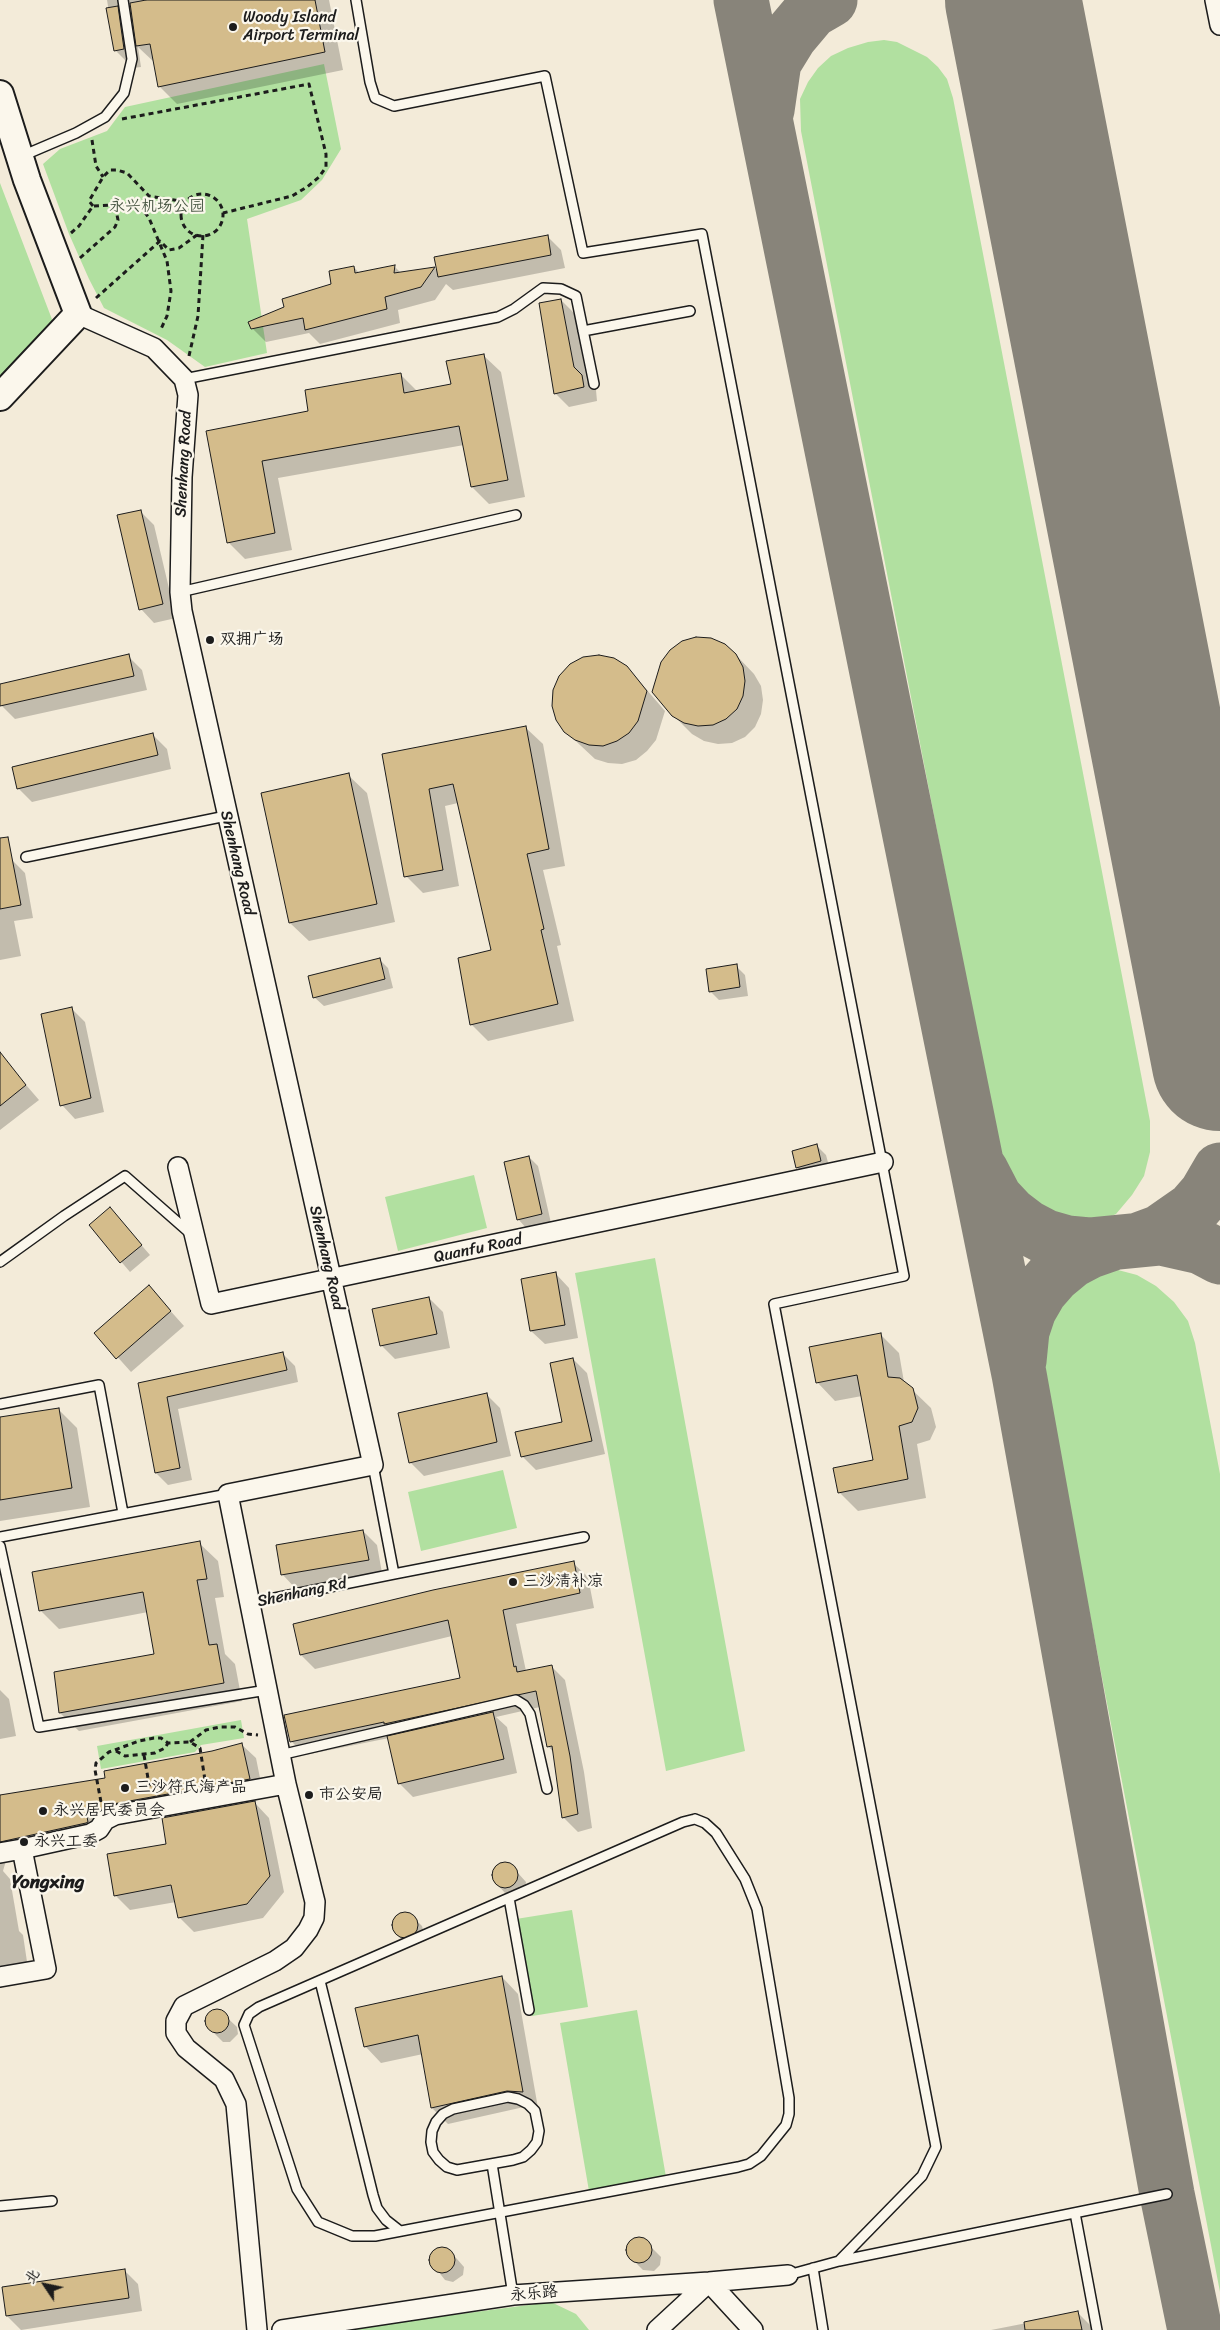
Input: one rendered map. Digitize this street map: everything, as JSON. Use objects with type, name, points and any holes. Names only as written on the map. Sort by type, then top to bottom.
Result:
[{"type":"street","points":[[1215,0],[1220,25]]},
{"type":"street","points":[[0,94],[20,157],[78,314],[154,348],[184,379]]},
{"type":"street","points":[[0,397],[78,314]]},
{"type":"street","name":"Shenhang Road","points":[[184,379],[188,396],[182,477],[180,592],[184,619],[226,816],[373,1465]]},
{"type":"street","name":"Quanfu Road","points":[[178,1167],[211,1304],[883,1162]]},
{"type":"street","points":[[250,1603],[228,1494],[373,1465]]},
{"type":"street","name":"Shenhang Rd","points":[[250,1603],[286,1784],[315,1902],[314,1918],[308,1930],[294,1948],[275,1960],[184,2006],[176,2021],[176,2033],[186,2048],[224,2078],[236,2104],[258,2330]]},
{"type":"street","points":[[0,1853],[90,1834],[99,1829],[105,1820],[115,1815],[286,1784]]},
{"type":"street","points":[[0,1978],[46,1969],[22,1849]]},
{"type":"street","name":"永乐路","points":[[282,2330],[513,2295],[788,2275]]},
{"type":"street","points":[[658,2330],[708,2282],[752,2330]]},
{"type":"lane","points":[[20,157],[105,117],[124,93],[132,59],[123,0]]},
{"type":"lane","points":[[356,0],[370,82],[375,98],[394,106],[545,76],[583,253],[702,234],[904,1276],[774,1304],[936,2147],[922,2176],[839,2261]]},
{"type":"lane","points":[[184,379],[498,317],[514,309],[543,288],[561,289],[576,296],[594,384]]},
{"type":"lane","points":[[583,331],[690,311]]},
{"type":"lane","points":[[180,592],[516,515]]},
{"type":"lane","points":[[26,857],[226,816]]},
{"type":"lane","points":[[0,1262],[64,1216],[125,1176],[196,1240]]},
{"type":"lane","points":[[0,1404],[100,1385],[123,1514]]},
{"type":"lane","points":[[373,1465],[394,1574]]},
{"type":"lane","points":[[0,1537],[228,1494]]},
{"type":"lane","name":"Shenhang Rd","points":[[250,1603],[584,1538]]},
{"type":"lane","points":[[0,1546],[39,1727],[267,1690]]},
{"type":"lane","points":[[280,1755],[516,1700],[524,1705],[530,1714],[548,1789]]},
{"type":"lane","points":[[695,1819],[706,1823],[716,1833],[745,1879],[757,1909],[787,2088],[790,2114],[786,2125],[761,2156],[749,2164],[375,2236],[352,2236],[318,2222],[297,2190],[244,2025],[250,2014],[259,2007],[510,1898],[683,1822],[695,1819]]},
{"type":"lane","points":[[510,1898],[529,2010]]},
{"type":"lane","points":[[320,1981],[373,2195],[378,2208],[386,2220],[400,2231]]},
{"type":"lane","points":[[508,2097],[518,2099],[528,2104],[534,2111],[538,2121],[537,2142],[523,2157],[492,2164],[457,2170],[447,2167],[434,2152],[431,2142],[432,2131],[436,2122],[443,2114],[453,2109],[508,2097]]},
{"type":"lane","points":[[492,2164],[513,2295]]},
{"type":"lane","points":[[788,2275],[839,2261],[1167,2194]]},
{"type":"lane","points":[[0,2206],[52,2201]]},
{"type":"lane","points":[[1075,2213],[1097,2330]]},
{"type":"lane","points":[[812,2268],[823,2330]]},
{"type":"path","points":[[103,177],[96,166],[89,126],[309,84],[326,154],[326,167],[307,187],[292,196],[223,213]]},
{"type":"path","points":[[93,206],[89,201],[103,177],[110,170],[127,173],[150,196],[186,202]]},
{"type":"path","points":[[197,194],[211,196],[217,200],[223,213],[220,226],[210,234],[203,235],[197,235],[186,228],[182,215],[186,202],[197,194]]},
{"type":"path","points":[[93,206],[129,204],[141,208],[150,218],[160,241],[167,260],[171,290],[167,316],[154,348]]},
{"type":"path","points":[[62,271],[90,251],[115,227],[118,220],[115,205]]},
{"type":"path","points":[[52,247],[79,226],[93,206]]},
{"type":"path","points":[[160,241],[169,250],[179,248],[197,235]]},
{"type":"path","points":[[184,379],[198,316],[203,235]]},
{"type":"path","points":[[78,314],[160,241]]},
{"type":"path","points":[[190,1742],[206,1730],[220,1727],[235,1727],[256,1736],[276,1733]]},
{"type":"path","points":[[105,1820],[95,1770],[96,1763],[104,1755],[139,1741],[161,1738],[168,1743],[190,1742],[200,1748],[208,1798]]},
{"type":"path","points":[[115,1751],[125,1756],[155,1754],[165,1748],[168,1743]]},
{"type":"path","points":[[144,1755],[152,1808]]},
{"type":"green space","points":[[884,40],[897,42],[927,57],[947,79],[953,98],[1150,1121],[1150,1152],[1144,1176],[1132,1195],[1116,1214],[1097,1223],[1080,1224],[1061,1221],[1041,1210],[1023,1195],[1008,1177],[1000,1155],[801,131],[800,99],[808,82],[818,68],[831,56],[848,48],[868,42]]},
{"type":"green space","name":"永兴机场公园","points":[[324,64],[341,149],[322,180],[301,200],[247,219],[267,353],[205,367],[167,340],[104,308],[69,234],[43,164],[60,149],[107,131],[125,107]]},
{"type":"green space","points":[[0,183],[53,322],[0,379]]},
{"type":"green space","points":[[474,1175],[487,1228],[398,1251],[385,1197]]},
{"type":"green space","points":[[655,1258],[745,1751],[666,1771],[575,1273]]},
{"type":"green space","points":[[1101,1270],[1118,1270],[1137,1275],[1156,1286],[1174,1302],[1188,1321],[1195,1343],[1220,1474],[1220,2292],[1043,1370],[1045,1339],[1052,1315],[1082,1278]]},
{"type":"green space","points":[[503,1470],[517,1528],[421,1551],[408,1492]]},
{"type":"green space","points":[[241,1720],[244,1738],[201,1745],[195,1752],[101,1769],[97,1746]]},
{"type":"green space","points":[[572,1910],[588,2007],[532,2016],[516,1919]]},
{"type":"green space","points":[[637,2010],[666,2177],[589,2191],[560,2023]]},
{"type":"green space","points":[[551,2302],[576,2314],[589,2330],[339,2330]]},
{"type":"building","name":"Woody Island Airport Terminal","points":[[146,0],[315,0],[325,52],[158,87],[150,44],[136,46],[130,3]]},
{"type":"building","points":[[118,6],[124,49],[114,51],[106,8]]},
{"type":"building","points":[[548,235],[551,255],[438,277],[434,257]]},
{"type":"building","points":[[395,265],[394,273],[435,267],[421,287],[385,297],[387,309],[305,330],[303,318],[251,329],[248,322],[284,307],[282,299],[331,284],[329,271],[354,266],[355,273]]},
{"type":"building","points":[[561,299],[574,367],[582,375],[584,387],[554,394],[539,303]]},
{"type":"building","points":[[484,354],[508,480],[471,487],[459,426],[262,461],[275,533],[227,543],[206,431],[308,411],[305,390],[401,373],[404,393],[451,384],[446,361]]},
{"type":"building","points":[[141,510],[163,604],[139,610],[117,515]]},
{"type":"building","points":[[696,637],[711,638],[725,644],[736,654],[743,667],[745,681],[743,696],[737,709],[726,719],[713,725],[698,726],[684,723],[672,716],[652,692],[661,662],[670,650],[682,641]]},
{"type":"building","points":[[129,654],[134,676],[0,706],[0,684]]},
{"type":"building","points":[[599,655],[614,658],[627,666],[647,691],[638,721],[629,733],[617,741],[603,746],[589,745],[575,740],[564,732],[556,720],[552,706],[553,690],[559,676],[570,664],[583,657]]},
{"type":"building","points":[[526,726],[549,849],[527,854],[544,929],[541,930],[558,1004],[470,1025],[458,958],[491,950],[453,784],[429,789],[443,870],[404,877],[382,754]]},
{"type":"building","points":[[153,733],[158,755],[17,789],[12,767]]},
{"type":"building","points":[[349,773],[377,904],[289,923],[261,793]]},
{"type":"building","points":[[8,837],[21,905],[0,909],[0,838]]},
{"type":"building","points":[[380,958],[385,979],[313,998],[308,976]]},
{"type":"building","points":[[737,964],[740,987],[709,992],[706,969]]},
{"type":"building","points":[[72,1007],[91,1098],[60,1106],[41,1014]]},
{"type":"building","points":[[0,1052],[26,1085],[0,1106]]},
{"type":"building","points":[[817,1144],[821,1161],[796,1168],[792,1151]]},
{"type":"building","points":[[529,1156],[542,1214],[517,1220],[504,1162]]},
{"type":"building","points":[[110,1207],[142,1245],[120,1263],[89,1225]]},
{"type":"building","points":[[556,1272],[565,1325],[530,1331],[521,1279]]},
{"type":"building","points":[[149,1285],[171,1311],[116,1359],[94,1333]]},
{"type":"building","points":[[429,1297],[437,1334],[380,1346],[372,1309]]},
{"type":"building","points":[[881,1333],[888,1377],[900,1378],[913,1388],[918,1408],[912,1422],[899,1426],[908,1479],[838,1493],[833,1468],[873,1460],[857,1375],[816,1383],[809,1347]]},
{"type":"building","points":[[283,1352],[287,1370],[167,1397],[180,1468],[155,1473],[138,1383]]},
{"type":"building","points":[[573,1358],[592,1441],[521,1457],[515,1432],[562,1422],[550,1363]]},
{"type":"building","points":[[487,1393],[497,1442],[409,1463],[398,1413]]},
{"type":"building","points":[[59,1408],[72,1488],[0,1500],[0,1417]]},
{"type":"building","points":[[363,1530],[369,1560],[281,1575],[276,1545]]},
{"type":"building","points":[[200,1541],[207,1579],[197,1580],[209,1645],[217,1644],[224,1683],[59,1713],[54,1672],[154,1654],[143,1592],[39,1611],[32,1572]]},
{"type":"building","points":[[574,1561],[580,1593],[503,1610],[514,1667],[516,1666],[517,1672],[552,1665],[570,1756],[578,1814],[562,1818],[552,1746],[547,1747],[536,1691],[290,1742],[284,1715],[460,1678],[448,1620],[300,1655],[293,1624],[433,1590]]},
{"type":"building","points":[[493,1712],[504,1759],[398,1784],[387,1736]]},
{"type":"building","points":[[242,1743],[250,1779],[113,1804],[87,1817],[88,1822],[86,1823],[0,1842],[0,1795],[105,1778],[104,1771],[212,1751]]},
{"type":"building","points":[[255,1801],[270,1876],[247,1904],[178,1918],[171,1885],[114,1896],[107,1854],[166,1844],[162,1818]]},
{"type":"building","points":[[505,1862],[514,1866],[518,1875],[514,1884],[505,1888],[496,1884],[492,1875],[496,1866]]},
{"type":"building","points":[[405,1912],[414,1916],[418,1925],[414,1934],[405,1938],[396,1934],[392,1925],[396,1916]]},
{"type":"building","points":[[502,1976],[523,2092],[507,2091],[431,2108],[418,2035],[364,2047],[355,2008]]},
{"type":"building","points":[[217,2009],[226,2012],[229,2021],[226,2030],[217,2033],[208,2030],[205,2021],[208,2012]]},
{"type":"building","points":[[639,2237],[648,2241],[652,2250],[648,2259],[639,2263],[630,2259],[626,2250],[630,2241]]},
{"type":"building","points":[[442,2247],[451,2251],[455,2260],[451,2269],[442,2273],[433,2269],[429,2260],[433,2251]]},
{"type":"building","points":[[125,2269],[129,2298],[6,2316],[2,2287]]},
{"type":"building","points":[[1078,2311],[1082,2330],[1025,2330],[1024,2322]]},
{"type":"taxiway","points":[[741,0],[1019,1374],[1167,2194],[1195,2330]]},
{"type":"taxiway","points":[[767,110],[774,62],[790,36],[811,11],[830,0]]},
{"type":"taxiway","points":[[980,0],[1011,29],[1026,69]]},
{"type":"taxiway","points":[[1141,1239],[1160,1232],[1193,1209],[1206,1194],[1220,1170]]},
{"type":"taxiway","points":[[981,1171],[995,1198],[1010,1214],[1027,1227],[1046,1237],[1067,1243],[1089,1245],[1161,1238],[1201,1247],[1220,1257]]},
{"type":"taxiway","points":[[1019,1361],[1022,1331],[1029,1310],[1040,1291],[1054,1275],[1071,1261],[1090,1251],[1110,1244]]},
{"type":"runway","points":[[1013,0],[1220,1063]]},
{"type":"place","name":"Woody Island Airport Terminal","points":[[233,27]]},
{"type":"place","name":"双拥广场","points":[[210,640]]},
{"type":"place","name":"三沙清补凉","points":[[513,1582]]},
{"type":"place","name":"三沙符氏海产品","points":[[125,1788]]},
{"type":"place","name":"市公安局","points":[[309,1795]]},
{"type":"place","name":"永兴居民委员会","points":[[43,1811]]},
{"type":"place","name":"永兴工委","points":[[24,1842]]},
{"type":"district","name":"Yongxing","points":[[48,1883]]}]
